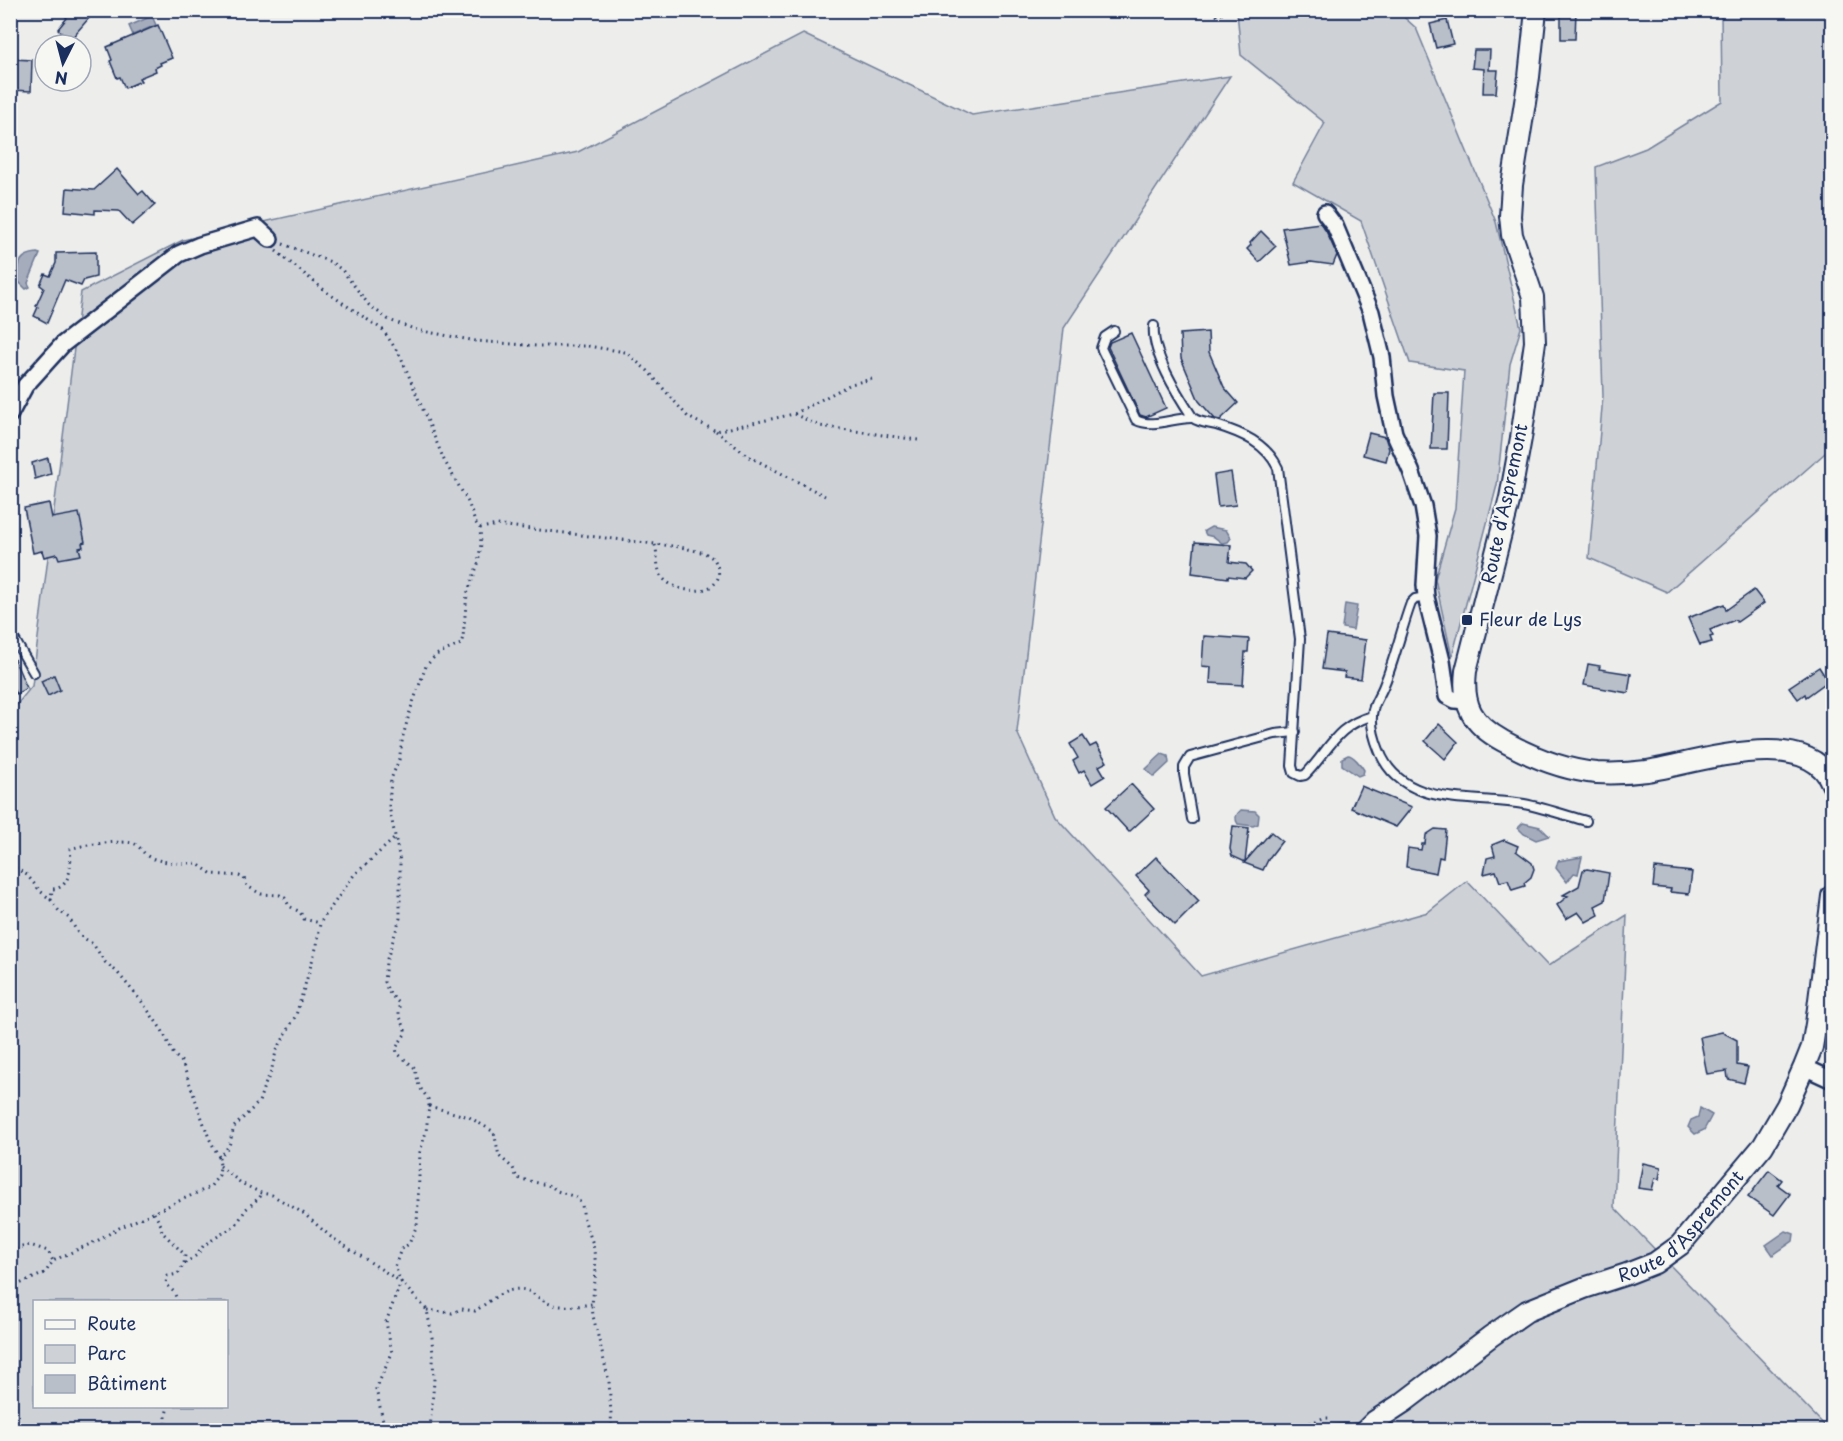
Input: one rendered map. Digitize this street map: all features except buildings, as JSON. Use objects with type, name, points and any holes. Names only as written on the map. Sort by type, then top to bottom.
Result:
[{"type":"street","name":"Route d'Aspremont","points":[[1466,701],[1464,688],[1466,671],[1510,498],[1535,342],[1533,297],[1512,235],[1510,216],[1512,185],[1530,77],[1536,10]]},
{"type":"street","points":[[1325,213],[1335,226],[1371,312],[1382,357],[1386,396],[1394,433],[1423,506],[1428,536],[1426,597],[1442,660],[1447,696],[1455,700],[1466,701],[1470,713],[1479,725],[1493,736],[1542,761],[1574,769],[1597,773],[1646,771],[1740,753],[1781,751],[1803,756],[1819,764],[1832,781]]},
{"type":"street","points":[[10,414],[25,386],[63,344],[179,254],[200,245],[258,228],[270,240]]},
{"type":"street","name":"Route d'Aspremont","points":[[1367,1429],[1375,1420],[1404,1402],[1527,1311],[1654,1263],[1680,1245],[1763,1146],[1787,1105],[1804,1067],[1812,1047],[1816,1024],[1833,896]]},
{"type":"street","points":[[1804,1067],[1833,1080]]},
{"type":"lane","points":[[1154,326],[1154,344],[1193,418]]},
{"type":"lane","points":[[1114,331],[1105,337],[1101,348],[1136,420],[1150,424],[1193,418],[1220,427],[1267,449],[1278,468],[1300,639],[1292,766],[1294,773],[1300,776],[1305,775],[1328,745],[1346,727],[1372,716]]},
{"type":"lane","points":[[1426,597],[1415,599],[1411,603],[1384,686],[1373,706],[1372,728],[1383,760],[1392,773],[1406,784],[1435,795],[1525,804],[1586,820]]},
{"type":"lane","points":[[10,632],[34,673]]},
{"type":"lane","points":[[1192,819],[1184,774],[1184,767],[1190,757],[1275,734],[1295,732]]},
{"type":"lane","points":[[1335,1431],[1367,1429]]},
{"type":"path","points":[[1214,10],[1215,15],[1219,16],[1224,10]]},
{"type":"path","points":[[248,231],[256,242],[276,251],[328,293],[384,330],[401,357],[444,460],[480,528],[481,544],[478,564],[467,594],[463,638],[460,644],[436,655],[426,666],[403,736],[399,760],[391,779],[389,806],[400,861],[400,918],[386,962],[384,982],[390,994],[399,1003],[400,1020],[405,1028],[405,1034],[396,1048],[397,1053],[415,1068],[429,1106],[426,1132],[420,1152],[417,1225],[409,1244],[401,1249],[395,1266],[401,1282],[386,1322],[392,1353],[376,1389],[384,1425],[381,1431]]},
{"type":"path","points":[[270,240],[331,262],[342,270],[369,305],[389,320],[417,330],[476,341],[536,346],[588,346],[625,352],[648,371],[688,417],[716,431],[748,456],[825,496]]},
{"type":"path","points":[[716,431],[794,414],[851,384],[872,379]]},
{"type":"path","points":[[794,414],[820,426],[918,440]]},
{"type":"path","points":[[480,528],[506,526],[655,544],[705,553],[714,559],[719,573],[716,581],[704,591],[694,591],[669,583],[658,570],[655,544]]},
{"type":"path","points":[[219,1157],[229,1146],[234,1127],[259,1102],[276,1052],[296,1015],[317,945],[320,923],[354,875],[395,838]]},
{"type":"path","points":[[51,900],[52,889],[57,889],[64,884],[70,871],[70,849],[125,841],[137,845],[151,858],[169,862],[196,863],[212,874],[244,878],[250,889],[261,894],[280,895],[285,898],[289,906],[300,912],[304,920],[320,923]]},
{"type":"path","points":[[10,866],[27,875],[59,911],[69,918],[78,935],[93,944],[105,962],[128,984],[158,1024],[174,1055],[182,1062],[209,1138],[219,1157],[220,1166],[219,1175],[210,1187],[53,1261],[45,1273],[10,1288]]},
{"type":"path","points":[[429,1106],[469,1117],[494,1132],[499,1156],[513,1168],[517,1178],[543,1183],[580,1201],[595,1258],[597,1273],[592,1305],[593,1316],[609,1381],[612,1431]]},
{"type":"path","points":[[220,1166],[233,1178],[261,1193],[272,1195],[303,1213],[331,1237],[401,1282],[427,1310],[432,1337],[434,1381],[430,1431]]},
{"type":"path","points":[[177,1300],[174,1292],[166,1284],[167,1276],[178,1274],[184,1264],[197,1255],[204,1245],[237,1225],[246,1209],[260,1197],[261,1193]]},
{"type":"path","points":[[154,1213],[162,1232],[185,1255],[184,1264]]},
{"type":"path","points":[[10,1250],[30,1245],[48,1251],[53,1261]]},
{"type":"path","points":[[427,1310],[452,1313],[462,1309],[475,1311],[505,1292],[514,1290],[531,1291],[552,1304],[592,1305]]},
{"type":"path","points":[[166,1431],[168,1408]]},
{"type":"green space","points":[[1237,11],[1397,11],[1416,28],[1496,222],[1521,328],[1510,364],[1497,485],[1452,657],[1435,579],[1455,508],[1464,371],[1410,363],[1361,221],[1293,182],[1325,123],[1241,55]]},
{"type":"green space","points":[[1721,11],[1832,11],[1832,447],[1667,592],[1589,558],[1603,396],[1596,167],[1646,148],[1722,101]]},
{"type":"green space","points":[[803,34],[972,115],[1230,76],[1064,328],[1017,732],[1055,816],[1201,976],[1428,912],[1467,881],[1548,966],[1627,915],[1614,1207],[1829,1430],[11,1430],[10,713],[32,686],[81,292],[183,240],[578,152]]},
{"type":"water","points":[[152,16],[156,25],[133,35],[129,26]]},
{"type":"water","points":[[40,254],[28,283],[30,287],[26,289],[17,280],[19,265],[26,256]]},
{"type":"water","points":[[1211,527],[1226,530],[1231,538],[1228,542],[1222,543],[1206,535],[1204,531]]},
{"type":"water","points":[[1345,604],[1357,606],[1353,630],[1342,628]]},
{"type":"water","points":[[1162,754],[1168,756],[1169,763],[1154,777],[1146,769]]},
{"type":"water","points":[[1348,755],[1361,766],[1364,770],[1363,774],[1358,776],[1342,765],[1342,758]]},
{"type":"water","points":[[1241,810],[1255,811],[1259,815],[1258,824],[1253,826],[1238,824],[1236,816]]},
{"type":"water","points":[[1523,823],[1540,827],[1549,836],[1536,840],[1524,834],[1518,828]]},
{"type":"water","points":[[1582,857],[1578,874],[1574,873],[1567,882],[1556,868],[1558,861]]},
{"type":"water","points":[[1700,1108],[1712,1115],[1704,1130],[1695,1134],[1688,1127],[1691,1120],[1698,1117]]},
{"type":"water","points":[[1786,1231],[1794,1234],[1793,1241],[1773,1255],[1766,1245]]},
{"type":"place","name":"Fleur de Lys","points":[[1467,620]]}]
